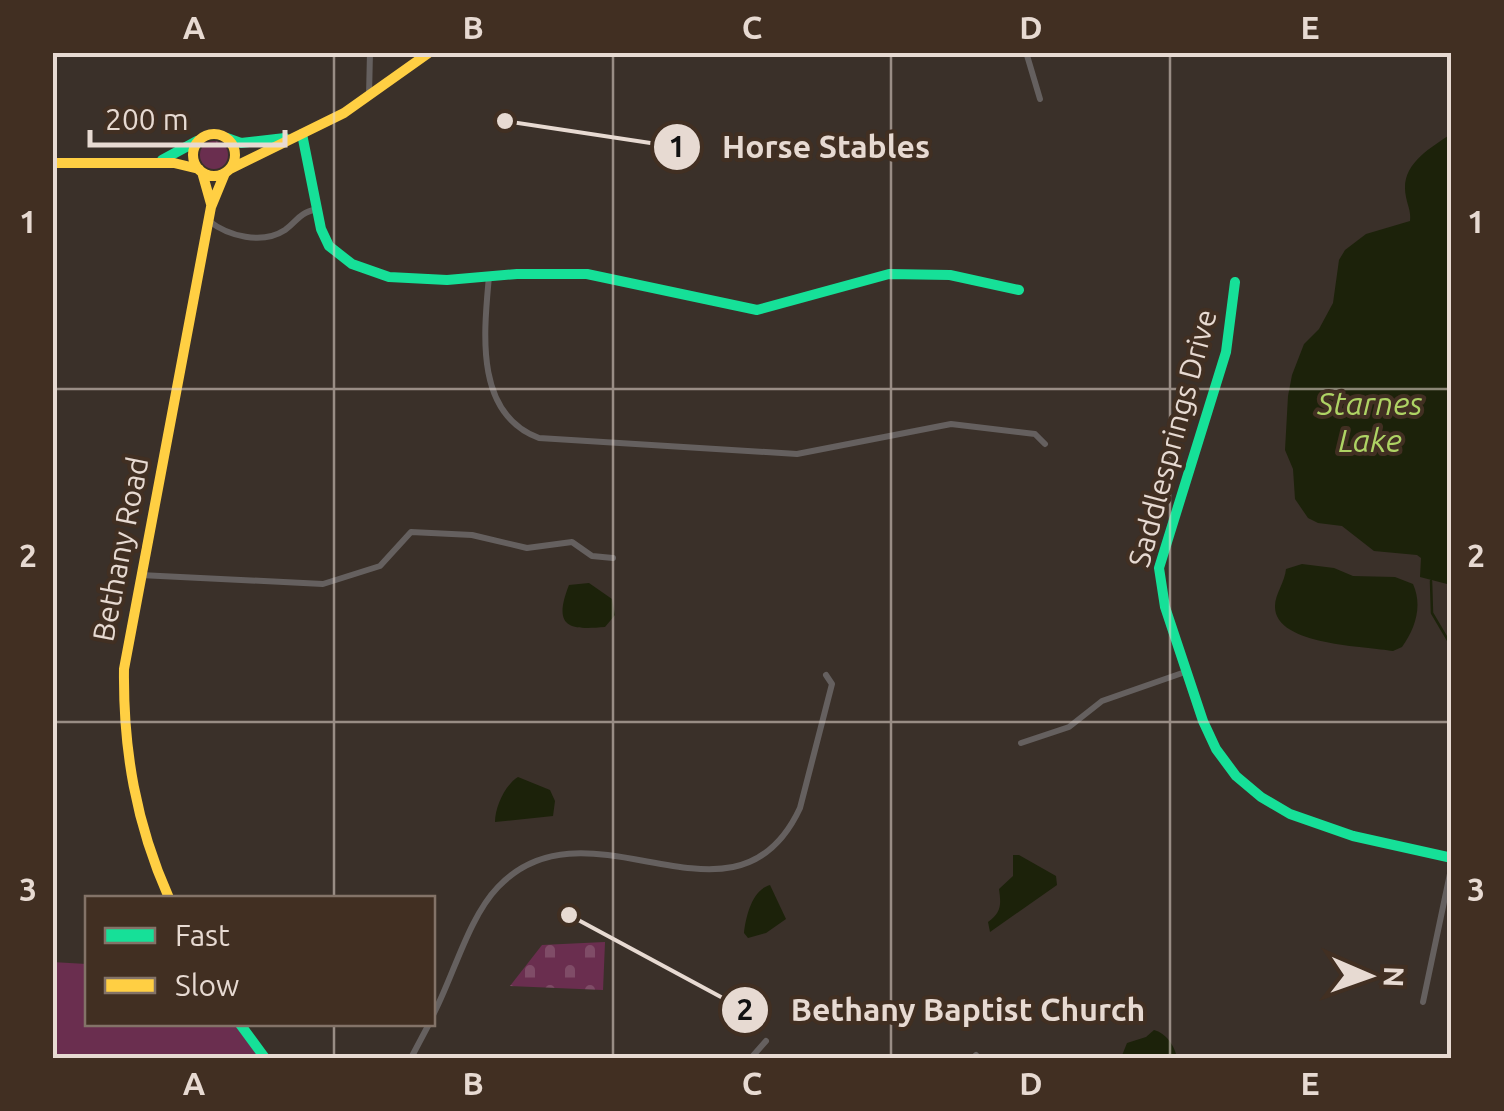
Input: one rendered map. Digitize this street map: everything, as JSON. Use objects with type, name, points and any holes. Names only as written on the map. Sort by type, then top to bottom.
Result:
[{"type":"street","points":[[370,52],[370,98]]},
{"type":"street","points":[[52,164],[190,165],[213,176],[370,98],[430,52]]},
{"type":"street","points":[[1026,52],[1040,99]]},
{"type":"street","points":[[155,163],[213,134],[240,144],[298,136]]},
{"type":"street","points":[[298,136],[330,246],[343,260],[399,279],[587,274],[757,310],[889,274],[950,275],[1019,290]]},
{"type":"street","points":[[226,138],[234,149],[228,171]]},
{"type":"street","points":[[200,139],[194,150],[200,171]]},
{"type":"street","name":"Bethany Road","points":[[200,171],[211,206]]},
{"type":"street","name":"Bethany Road","points":[[168,896],[134,806],[124,743],[124,669],[211,206],[228,171]]},
{"type":"street","points":[[209,220],[231,234],[248,238],[278,234],[300,214],[317,209]]},
{"type":"street","points":[[488,276],[491,390],[506,415],[522,430],[540,438],[777,455],[816,452],[922,428],[961,424],[1035,434],[1045,444]]},
{"type":"street","name":"Saddlesprings Drive","points":[[1235,282],[1226,352],[1158,568],[1160,592],[1204,726],[1238,779],[1264,801],[1309,822],[1452,861]]},
{"type":"street","points":[[139,575],[323,584],[380,566],[411,532],[472,535],[527,548],[572,542],[592,556],[613,558]]},
{"type":"street","points":[[1021,743],[1069,727],[1102,701],[1188,671]]},
{"type":"street","points":[[435,1012],[488,899],[516,871],[530,864],[547,857],[578,853],[719,871],[751,863],[774,848],[800,808],[832,684],[826,675]]},
{"type":"street","points":[[1423,1002],[1452,861]]},
{"type":"street","points":[[241,1026],[265,1058]]},
{"type":"street","points":[[412,1058],[428,1026]]},
{"type":"street","points":[[752,1058],[766,1041]]},
{"type":"green space","points":[[214,141],[224,145],[228,155],[224,165],[214,169],[204,165],[200,155],[204,145]]},
{"type":"green space","points":[[605,942],[603,990],[510,986],[542,945]]},
{"type":"green space","points":[[52,962],[85,964],[85,1026],[242,1026],[265,1058],[53,1058]]},
{"type":"water","name":"Starnes Lake","points":[[1451,134],[1451,585],[1420,577],[1421,558],[1417,555],[1374,551],[1342,526],[1308,518],[1295,499],[1293,469],[1285,450],[1292,375],[1304,344],[1319,329],[1333,303],[1339,260],[1345,250],[1366,234],[1410,221],[1405,186],[1411,167]]},
{"type":"water","points":[[1302,564],[1334,568],[1353,576],[1395,577],[1413,584],[1416,617],[1402,647],[1393,651],[1324,642],[1290,629],[1279,619],[1275,601],[1286,569]]},
{"type":"water","points":[[589,583],[612,599],[615,615],[605,627],[582,628],[564,618],[569,585]]},
{"type":"water","points":[[518,777],[550,790],[555,801],[553,816],[495,822],[502,797]]},
{"type":"water","points":[[1013,855],[1056,876],[1057,885],[990,932],[988,922],[1000,907],[999,889],[1013,876]]},
{"type":"water","points":[[770,885],[786,919],[766,933],[748,938],[744,933],[751,904]]},
{"type":"water","points":[[1154,1030],[1169,1041],[1177,1058],[1121,1058],[1127,1043]]},
{"type":"waterway","points":[[1431,581],[1432,613],[1452,647]]},
{"type":"traffic: fast","points":[[302,134],[321,229],[329,246],[352,264],[389,277],[447,280],[587,274],[757,310],[889,274],[950,275],[1019,290]]},
{"type":"traffic: fast","points":[[227,138],[241,143],[285,138]]},
{"type":"traffic: fast","points":[[162,160],[197,141]]},
{"type":"traffic: fast","points":[[1235,282],[1226,352],[1159,568],[1165,607],[1203,721],[1216,749],[1236,776],[1290,814],[1353,836],[1452,858]]},
{"type":"traffic: fast","points":[[241,1026],[265,1058]]},
{"type":"traffic: slow","points":[[230,169],[344,113],[430,52]]},
{"type":"traffic: slow","points":[[214,134],[229,140],[235,155],[229,170],[214,176],[199,170],[193,155],[199,140],[214,134]]},
{"type":"traffic: slow","points":[[52,163],[174,163],[199,169]]},
{"type":"traffic: slow","points":[[202,172],[211,204]]},
{"type":"traffic: slow","points":[[168,896],[148,842],[134,786],[126,729],[124,669],[211,207],[225,173]]},
{"type":"place","name":"Horse Stables","points":[[505,121]]},
{"type":"place","name":"Bethany Baptist Church","points":[[569,915]]}]
